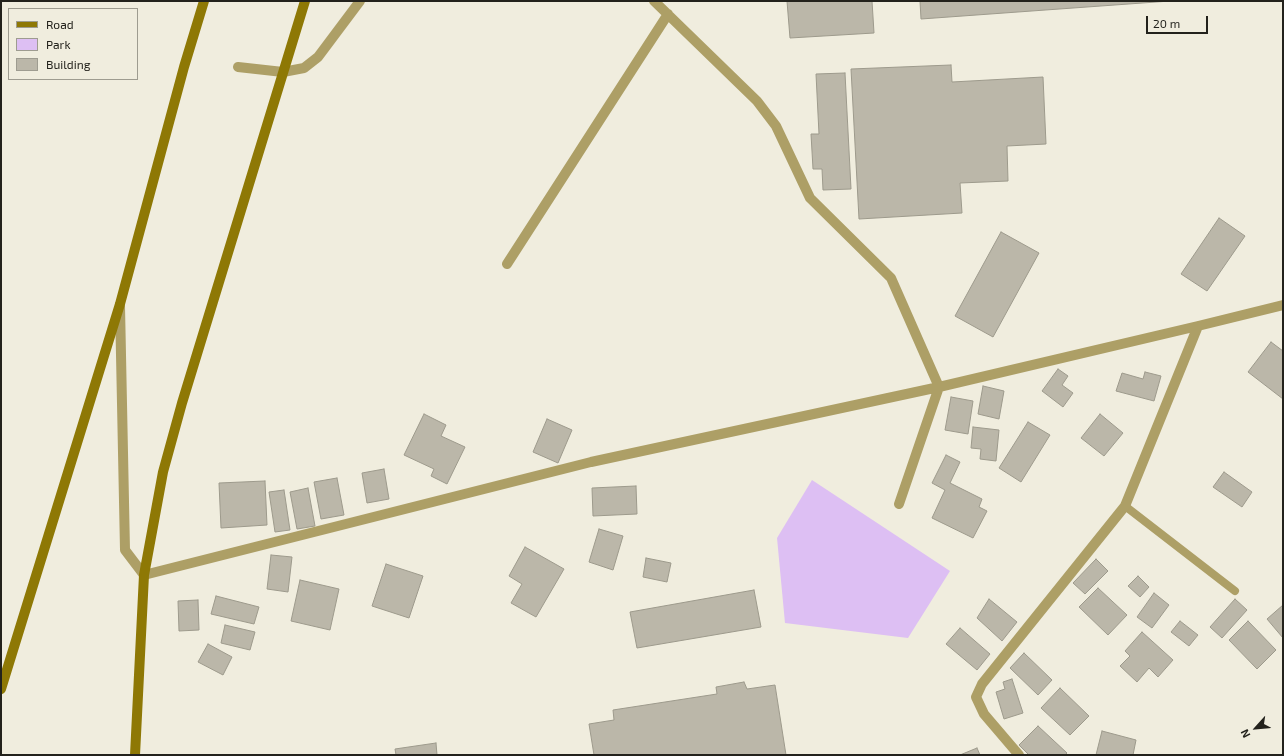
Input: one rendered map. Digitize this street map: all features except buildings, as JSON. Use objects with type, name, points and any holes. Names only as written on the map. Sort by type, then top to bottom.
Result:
[{"type":"street","points":[[1,689],[120,304],[184,67],[204,1]]},
{"type":"street","points":[[135,755],[144,575],[163,472],[182,403],[305,1]]},
{"type":"street","points":[[238,67],[283,72],[304,68],[318,57],[360,1]]},
{"type":"street","points":[[654,1],[757,101],[776,126],[810,198],[891,278],[939,387],[899,504]]},
{"type":"street","points":[[507,264],[668,14]]},
{"type":"street","points":[[120,304],[125,550],[144,575]]},
{"type":"street","points":[[144,575],[591,462],[939,387],[1283,305]]},
{"type":"street","points":[[1019,755],[984,714],[976,697],[982,684],[1125,506],[1198,326]]},
{"type":"lane","points":[[1125,506],[1235,590]]},
{"type":"green space","points":[[812,480],[950,571],[908,638],[785,623],[777,538]]}]
